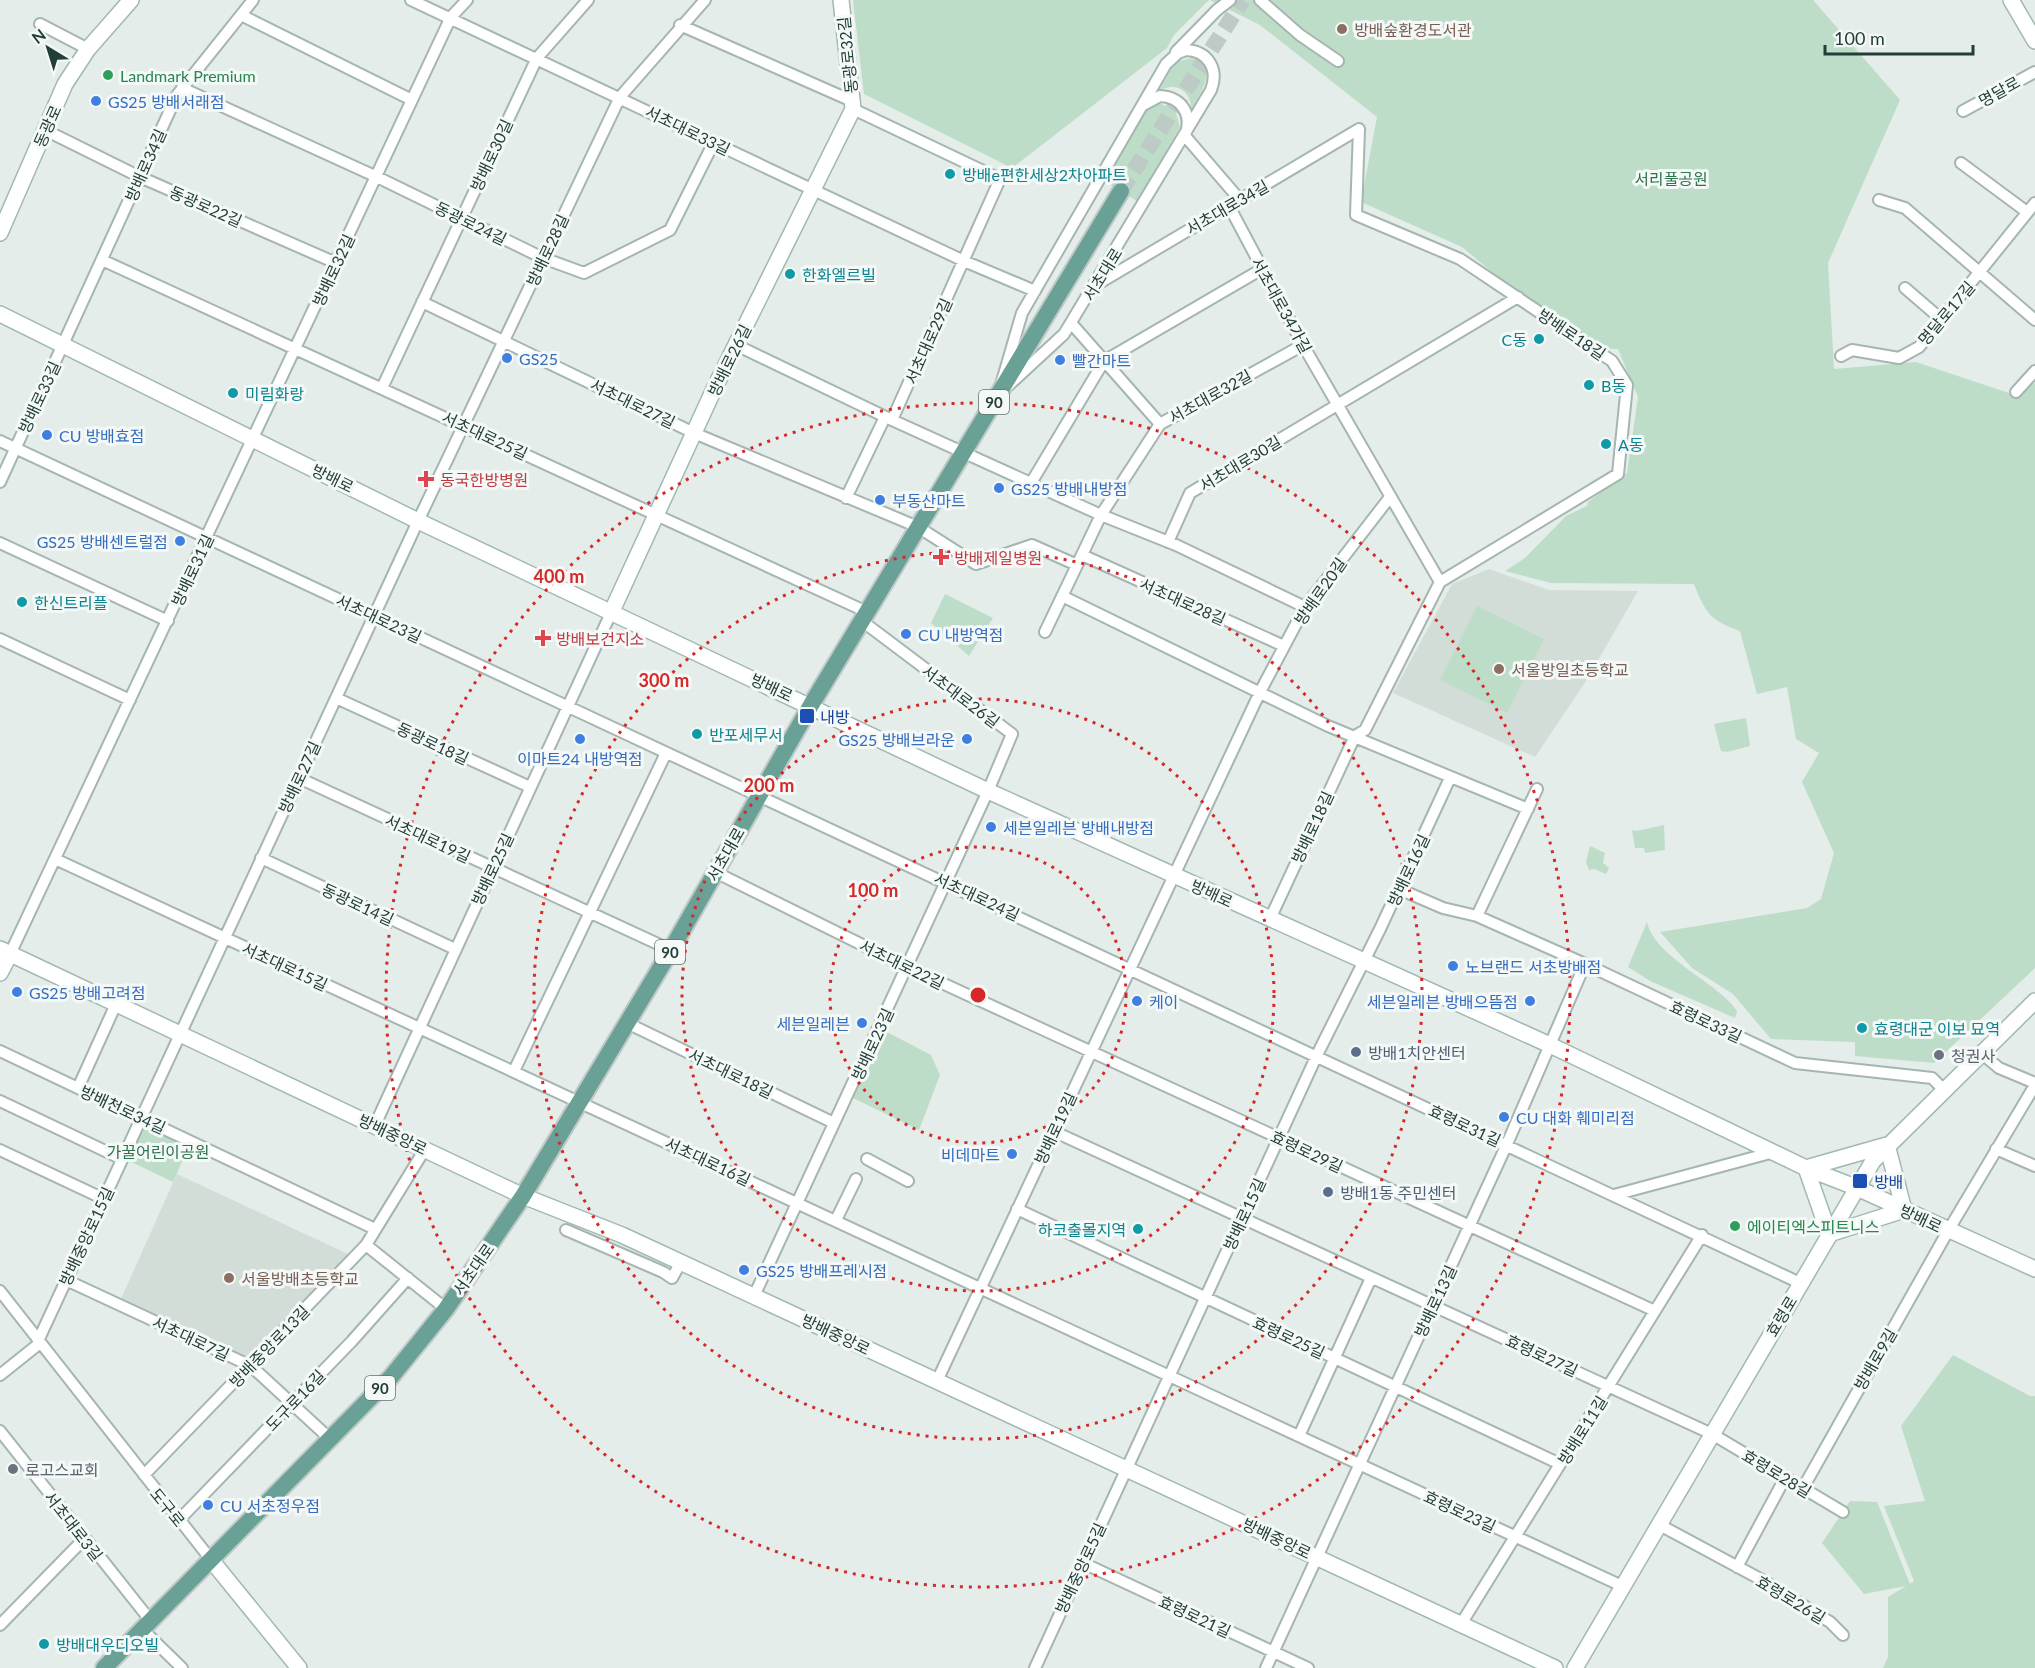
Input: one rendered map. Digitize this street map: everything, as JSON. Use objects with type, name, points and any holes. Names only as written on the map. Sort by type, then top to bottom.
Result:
[{"type":"main road","name":"동광로","points":[[0,233],[3,213],[45,130],[65,84],[88,49],[131,0]]},
{"type":"main road","name":"동광로32길","points":[[841,0],[853,105]]},
{"type":"main road","points":[[2011,0],[2035,41]]},
{"type":"main road","name":"방배로26길","points":[[611,614],[694,433],[853,105]]},
{"type":"main road","name":"서초대로","points":[[104,1668],[212,1561],[399,1368],[446,1309],[523,1196],[671,950],[811,705],[1121,191]]},
{"type":"main road","name":"방배로","points":[[0,314],[611,614],[811,705],[988,791],[1550,1045],[1806,1168],[1855,1187],[2035,1269]]},
{"type":"main road","points":[[0,973],[5,951]]},
{"type":"main road","name":"방배중앙로","points":[[5,951],[523,1196],[622,1235],[1555,1668]]},
{"type":"main road","name":"효령로","points":[[1575,1668],[1855,1187],[1887,1145],[1980,1052],[2035,1001]]},
{"type":"main road","points":[[1887,1145],[1904,1210],[1828,1234],[1806,1168],[1887,1145]]},
{"type":"main road","name":"도구로","points":[[212,1561],[299,1668]]},
{"type":"street","name":"방배로34길","points":[[63,345],[182,88],[253,0]]},
{"type":"street","name":"서초대로33길","points":[[411,0],[964,261],[1035,291]]},
{"type":"street","name":"방배로32길","points":[[254,440],[451,17],[467,0]]},
{"type":"street","name":"방배로30길","points":[[382,388],[537,58],[588,0]]},
{"type":"street","name":"방배로28길","points":[[418,520],[620,97],[680,25],[705,0]]},
{"type":"street","points":[[1171,57],[1216,10],[1230,0]]},
{"type":"street","points":[[1260,0],[1300,35],[1338,61]]},
{"type":"street","points":[[240,15],[412,100]]},
{"type":"street","points":[[40,24],[88,49]]},
{"type":"street","points":[[680,25],[853,105],[999,179],[964,261]]},
{"type":"street","name":"서초대로","points":[[1194,51],[1208,59],[1215,74],[1211,90],[1095,285],[1064,334],[998,395],[1022,313],[1171,57],[1178,52],[1194,51]]},
{"type":"street","name":"명달로","points":[[1963,111],[2035,72]]},
{"type":"street","name":"동광로24길","points":[[182,88],[377,177],[543,258],[584,273],[670,230],[714,142]]},
{"type":"street","points":[[1140,110],[1145,103],[1160,96],[1176,100],[1187,112],[1189,120],[1185,136],[1240,200]]},
{"type":"street","name":"서초대로34길","points":[[1095,285],[1359,129]]},
{"type":"street","name":"방배로18길","points":[[1270,919],[1355,736],[1365,730],[1440,582],[1618,474],[1627,385],[1612,361],[1460,259],[1356,215],[1359,129]]},
{"type":"street","name":"동광로22길","points":[[45,130],[140,177],[336,263]]},
{"type":"street","points":[[1961,163],[2027,212]]},
{"type":"street","name":"명달로17길","points":[[1879,200],[1905,208],[1980,271]]},
{"type":"street","name":"명달로17길","points":[[1841,356],[1852,350],[1899,358],[1919,347],[2035,202]]},
{"type":"street","name":"서초대로34가길","points":[[1229,206],[1303,345],[1440,582]]},
{"type":"street","name":"서초대로25길","points":[[102,260],[657,514],[864,616]]},
{"type":"street","name":"서초대로29길","points":[[888,418],[964,261]]},
{"type":"street","points":[[1031,483],[1104,361],[1262,269]]},
{"type":"street","points":[[1980,271],[1988,281],[2035,320]]},
{"type":"street","points":[[1905,288],[1941,319]]},
{"type":"street","points":[[1337,404],[1518,297]]},
{"type":"street","name":"서초대로27길","points":[[423,302],[694,433],[918,527]]},
{"type":"street","name":"서초대로32길","points":[[1071,323],[1160,424],[1303,345]]},
{"type":"street","name":"방배로33길","points":[[0,482],[63,345]]},
{"type":"street","points":[[736,345],[888,418],[1101,515],[1168,542],[1305,607]]},
{"type":"street","points":[[2016,392],[2035,371]]},
{"type":"street","name":"서초대로30길","points":[[1168,542],[1190,493],[1337,404]]},
{"type":"street","points":[[846,498],[888,418]]},
{"type":"street","points":[[1045,632],[1101,515],[1160,424]]},
{"type":"street","name":"방배로31길","points":[[55,859],[254,440]]},
{"type":"street","name":"서초대로23길","points":[[0,441],[759,795]]},
{"type":"street","name":"방배로20길","points":[[1173,875],[1260,692],[1305,607],[1390,497]]},
{"type":"street","name":"방배로27길","points":[[179,1034],[418,520]]},
{"type":"street","name":"서초대로28길","points":[[918,527],[976,564],[1032,545],[1080,560],[1284,646]]},
{"type":"street","points":[[0,543],[168,621]]},
{"type":"street","points":[[1062,596],[1355,736],[1528,809]]},
{"type":"street","name":"방배로25길","points":[[375,1125],[566,706],[611,614]]},
{"type":"street","name":"서초대로26길","points":[[864,616],[1012,734],[988,791]]},
{"type":"street","points":[[0,639],[130,700]]},
{"type":"street","name":"동광로18길","points":[[336,698],[530,787]]},
{"type":"street","points":[[514,1071],[666,753]]},
{"type":"street","name":"서초대로19길","points":[[299,778],[671,950]]},
{"type":"street","name":"방배로16길","points":[[1364,961],[1450,778]]},
{"type":"street","points":[[1477,916],[1537,789]]},
{"type":"street","name":"방배로23길","points":[[754,1296],[988,791]]},
{"type":"street","name":"서초대로24길","points":[[759,795],[1130,967]]},
{"type":"street","name":"동광로14길","points":[[261,858],[455,949]]},
{"type":"street","points":[[5,951],[55,859]]},
{"type":"street","name":"서초대로15길","points":[[55,859],[580,1101]]},
{"type":"street","name":"서초대로22길","points":[[715,872],[907,967],[1091,1051]]},
{"type":"street","name":"방배로19길","points":[[937,1381],[1173,875]]},
{"type":"street","name":"효령로33길","points":[[1399,890],[1443,908],[1477,916],[1586,964],[1795,1063],[1932,1078],[1943,1089]]},
{"type":"street","name":"방배로15길","points":[[1126,1468],[1317,1055],[1364,961]]},
{"type":"street","points":[[1550,1045],[1586,964]]},
{"type":"street","name":"효령로31길","points":[[1130,967],[1800,1283]]},
{"type":"street","points":[[78,1088],[116,1004]]},
{"type":"street","name":"서초대로18길","points":[[627,1023],[834,1123]]},
{"type":"street","name":"방배중앙로15길","points":[[39,1342],[179,1034]]},
{"type":"street","name":"방배로13길","points":[[1266,1668],[1507,1144],[1550,1045]]},
{"type":"street","name":"방배천로34길","points":[[0,1051],[375,1229]]},
{"type":"street","name":"효령로29길","points":[[1091,1051],[1655,1311]]},
{"type":"street","points":[[1980,1052],[1999,1068],[2035,1084]]},
{"type":"street","name":"방배로9길","points":[[1803,1488],[1948,1231],[2035,1084]]},
{"type":"street","points":[[0,1101],[122,1159]]},
{"type":"street","name":"서초대로16길","points":[[580,1101],[981,1288]]},
{"type":"street","name":"효령로27길","points":[[1054,1132],[1712,1434]]},
{"type":"street","name":"방배중앙로13길","points":[[144,1475],[366,1245],[425,1149]]},
{"type":"street","points":[[1996,1149],[2035,1166]]},
{"type":"street","points":[[0,1150],[104,1199]]},
{"type":"street","points":[[1614,1195],[1775,1152]]},
{"type":"street","points":[[867,1159],[908,1181]]},
{"type":"street","points":[[836,1220],[856,1179]]},
{"type":"street","name":"효령로25길","points":[[1017,1209],[1560,1464]]},
{"type":"street","points":[[566,1230],[653,1267],[672,1278],[681,1262]]},
{"type":"street","name":"방배로11길","points":[[1461,1624],[1702,1236]]},
{"type":"street","name":"서초대로","points":[[366,1245],[446,1309]]},
{"type":"street","name":"도구로16길","points":[[179,1520],[292,1404],[408,1278]]},
{"type":"street","points":[[1299,1436],[1333,1357],[1371,1278]]},
{"type":"street","name":"서초대로7길","points":[[66,1280],[251,1366],[329,1438]]},
{"type":"street","name":"효령로23길","points":[[981,1288],[1622,1586]]},
{"type":"street","name":"도구로","points":[[0,1291],[212,1561]]},
{"type":"street","points":[[0,1375],[39,1342]]},
{"type":"street","name":"서초대로3길","points":[[0,1431],[182,1668]]},
{"type":"street","name":"효령로28길","points":[[1712,1434],[1843,1512]]},
{"type":"street","name":"방배중앙로5길","points":[[1035,1668],[1126,1468]]},
{"type":"street","name":"효령로26길","points":[[1737,1567],[1785,1478]]},
{"type":"street","name":"효령로26길","points":[[1658,1524],[1830,1622],[1843,1635]]},
{"type":"street","points":[[0,1625],[84,1539]]},
{"type":"street","name":"효령로21길","points":[[1083,1563],[1308,1668]]},
{"type":"shaded area","name":"서울방일초등학교","points":[[1489,569],[1549,590],[1638,591],[1586,681],[1535,757],[1393,693],[1452,584]]},
{"type":"shaded area","name":"서울방배초등학교","points":[[177,1174],[350,1255],[250,1361],[120,1301]]},
{"type":"green space","points":[[853,0],[1209,0],[1174,35],[1167,48],[1012,168],[864,94]]},
{"type":"green space","name":"서리풀공원","points":[[1210,0],[1813,0],[1900,100],[1828,263],[1834,369],[1916,362],[2015,395],[2035,383],[2035,968],[1934,1063],[1855,1056],[1855,1042],[1771,1039],[1733,994],[1692,968],[1660,932],[1807,908],[1821,899],[1834,853],[1802,782],[1819,753],[1796,739],[1787,687],[1757,694],[1740,631],[1721,623],[1710,614],[1694,584],[1551,583],[1505,571],[1525,558],[1566,516],[1587,506],[1588,502],[1627,473],[1638,397],[1618,349],[1583,348],[1462,247],[1361,202],[1377,117],[1260,25]]},
{"type":"green space","points":[[1192,58],[1200,62],[1206,74],[1203,89],[1191,110],[1189,98],[1181,90],[1171,87],[1159,91],[1175,62]]},
{"type":"green space","points":[[1159,103],[1175,110],[1180,127],[1137,201],[1104,181],[1148,108]]},
{"type":"green space","points":[[945,594],[993,618],[969,656],[931,623]]},
{"type":"green space","points":[[1477,606],[1544,639],[1507,713],[1440,680]]},
{"type":"green space","points":[[1746,718],[1750,746],[1727,752],[1721,751],[1714,724]]},
{"type":"green space","points":[[1664,825],[1665,850],[1645,853],[1644,848],[1635,848],[1632,830]]},
{"type":"green space","points":[[1590,846],[1605,853],[1603,863],[1609,868],[1606,874],[1594,869],[1589,870],[1586,862]]},
{"type":"green space","points":[[1647,922],[1652,935],[1662,947],[1728,1000],[1737,1011],[1735,1018],[1650,981],[1628,967]]},
{"type":"green space","points":[[885,1031],[931,1055],[940,1075],[919,1130],[853,1098]]},
{"type":"green space","name":"가꿀어린이공원","points":[[143,1121],[190,1143],[173,1182],[125,1159]]},
{"type":"green space","points":[[1953,1355],[2030,1396],[2035,1396],[2035,1668],[1883,1668],[1888,1657],[1888,1597],[1906,1586],[1864,1594],[1822,1543],[1850,1501],[1877,1502],[1910,1584],[1914,1581],[1884,1506],[1925,1501],[1901,1426]]},
{"type":"tunnel","points":[[1121,191],[1243,0]]},
{"type":"place","name":"방배숲환경도서관","points":[[1342,29]]},
{"type":"place","name":"Landmark Premium","points":[[108,75]]},
{"type":"place","name":"GS25 방배서래점","points":[[96,101]]},
{"type":"place","name":"방배e편한세상2차아파트","points":[[950,174]]},
{"type":"place","name":"한화엘르빌","points":[[790,274]]},
{"type":"place","name":"C동","points":[[1539,339]]},
{"type":"place","name":"GS25","points":[[507,358]]},
{"type":"place","name":"빨간마트","points":[[1060,360]]},
{"type":"place","name":"B동","points":[[1589,385]]},
{"type":"place","name":"미림화랑","points":[[233,393]]},
{"type":"place","name":"CU 방배효점","points":[[47,435]]},
{"type":"place","name":"A동","points":[[1606,444]]},
{"type":"place","name":"동국한방병원","points":[[426,479]]},
{"type":"place","name":"GS25 방배내방점","points":[[999,488]]},
{"type":"place","name":"부동산마트","points":[[880,500]]},
{"type":"place","name":"GS25 방배센트럴점","points":[[180,541]]},
{"type":"place","name":"방배제일병원","points":[[941,557]]},
{"type":"place","name":"한신트리플","points":[[22,602]]},
{"type":"place","name":"CU 내방역점","points":[[906,634]]},
{"type":"place","name":"방배보건지소","points":[[543,638]]},
{"type":"place","name":"서울방일초등학교","points":[[1499,669]]},
{"type":"place","name":"내방","points":[[807,716]]},
{"type":"place","name":"반포세무서","points":[[697,734]]},
{"type":"place","name":"이마트24 내방역점","points":[[580,739]]},
{"type":"place","name":"GS25 방배브라운","points":[[967,739]]},
{"type":"place","name":"세븐일레븐 방배내방점","points":[[991,827]]},
{"type":"place","name":"노브랜드 서초방배점","points":[[1453,966]]},
{"type":"place","name":"GS25 방배고려점","points":[[17,992]]},
{"type":"place","name":"케이","points":[[1137,1001]]},
{"type":"place","name":"세븐일레븐 방배으뜸점","points":[[1530,1001]]},
{"type":"place","name":"세븐일레븐","points":[[862,1023]]},
{"type":"place","name":"효령대군 이보 묘역","points":[[1862,1028]]},
{"type":"place","name":"방배1치안센터","points":[[1356,1052]]},
{"type":"place","name":"청권사","points":[[1939,1055]]},
{"type":"place","name":"CU 대화 훼미리점","points":[[1504,1117]]},
{"type":"place","name":"비데마트","points":[[1012,1154]]},
{"type":"place","name":"방배","points":[[1860,1181]]},
{"type":"place","name":"방배1동 주민센터","points":[[1328,1192]]},
{"type":"place","name":"에이티엑스피트니스","points":[[1735,1226]]},
{"type":"place","name":"하코출몰지역","points":[[1138,1229]]},
{"type":"place","name":"GS25 방배프레시점","points":[[744,1270]]},
{"type":"place","name":"서울방배초등학교","points":[[229,1278]]},
{"type":"place","name":"로고스교회","points":[[13,1469]]},
{"type":"place","name":"CU 서초정우점","points":[[208,1505]]},
{"type":"place","name":"방배대우디오빌","points":[[44,1644]]}]
